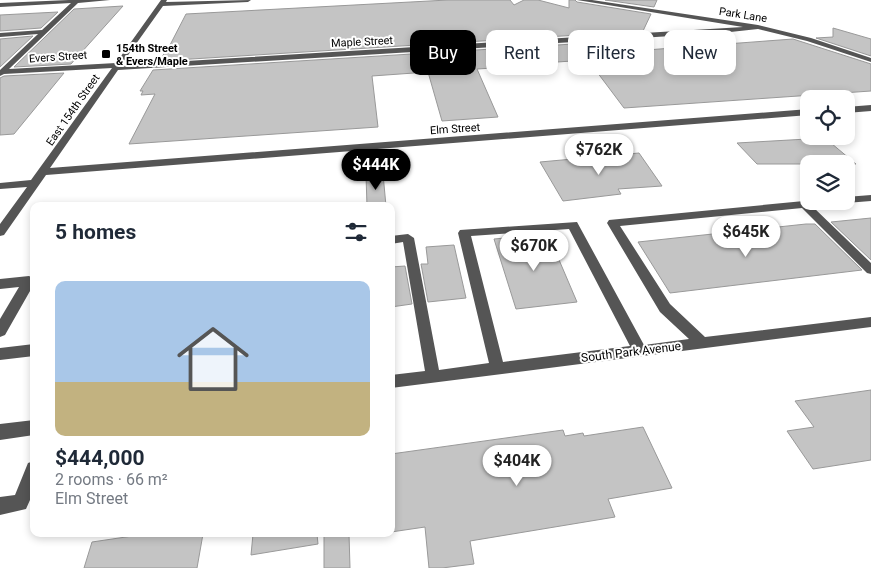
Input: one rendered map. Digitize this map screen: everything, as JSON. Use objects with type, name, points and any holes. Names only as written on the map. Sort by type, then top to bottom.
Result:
[{"type":"street","points":[[0,5],[107,0]]},
{"type":"street","points":[[163,2],[248,0]]},
{"type":"street","name":"Park Lane","points":[[580,0],[758,27],[809,39],[871,60]]},
{"type":"street","points":[[1,73],[77,1]]},
{"type":"street","name":"East 154th Street","points":[[0,232],[163,2]]},
{"type":"street","name":"Maple Street","points":[[117,67],[721,31],[758,27]]},
{"type":"street","points":[[0,35],[44,32]]},
{"type":"street","name":"Evers Street","points":[[1,73],[117,67]]},
{"type":"street","points":[[855,109],[871,108]]},
{"type":"street","name":"Elm Street","points":[[42,172],[800,113]]},
{"type":"street","points":[[0,186],[35,183]]},
{"type":"street","points":[[855,199],[871,198]]},
{"type":"street","points":[[702,343],[665,308],[613,223],[800,204]]},
{"type":"street","points":[[810,210],[871,270]]},
{"type":"street","points":[[498,369],[464,233],[573,225],[640,351]]},
{"type":"street","points":[[395,240],[408,238],[432,377]]},
{"type":"street","points":[[0,284],[30,281],[0,331]]},
{"type":"street","name":"South Park Avenue","points":[[395,382],[871,322]]},
{"type":"street","points":[[1,356],[30,351]]},
{"type":"street","points":[[0,432],[30,428]]},
{"type":"street","points":[[0,506],[20,503],[30,479]]},
{"type":"building","points":[[448,0],[510,0],[514,5],[524,0],[538,0],[569,8],[569,0],[575,0],[577,2],[651,14],[643,30],[568,30],[568,36],[558,36],[558,30],[486,30],[486,41],[476,41],[476,30],[410,30],[410,45],[159,61],[170,45],[186,14]]},
{"type":"building","points":[[605,0],[657,0],[654,7]]},
{"type":"building","points":[[123,6],[71,64],[14,67],[74,9]]},
{"type":"building","points":[[58,12],[41,28],[0,31],[0,15]]},
{"type":"building","points":[[833,28],[871,39],[871,56],[816,38],[833,37]]},
{"type":"building","points":[[33,36],[0,67],[0,39]]},
{"type":"building","points":[[793,39],[871,64],[871,91],[800,90],[800,96],[624,108],[599,75],[654,75],[654,49],[664,49],[664,75],[736,75],[736,43]]},
{"type":"building","points":[[568,44],[568,61],[558,62],[558,45]]},
{"type":"building","points":[[486,49],[486,68],[477,69],[498,117],[442,121],[429,75],[476,75],[476,50]]},
{"type":"building","points":[[410,54],[410,73],[372,76],[378,127],[129,144],[155,94],[141,95],[143,91],[140,91],[153,70]]},
{"type":"building","points":[[64,73],[14,134],[0,135],[0,78],[4,76]]},
{"type":"building","points":[[800,139],[800,145],[833,145],[845,155],[800,155],[800,164],[757,164],[737,143]]},
{"type":"building","points":[[639,153],[662,186],[618,189],[621,194],[563,201],[540,162]]},
{"type":"building","points":[[383,174],[386,202],[367,202],[366,175]]},
{"type":"building","points":[[871,218],[871,260],[831,222]]},
{"type":"building","points":[[815,224],[862,270],[670,293],[638,242]]},
{"type":"building","points":[[548,234],[577,302],[516,309],[494,239]]},
{"type":"building","points":[[454,245],[466,298],[428,302],[421,264],[428,264],[426,247]]},
{"type":"building","points":[[405,266],[412,304],[395,306],[395,267]]},
{"type":"building","points":[[871,390],[871,460],[813,469],[787,431],[814,427],[795,401]]},
{"type":"building","points":[[643,427],[672,488],[608,499],[615,517],[470,541],[474,564],[429,568],[425,527],[395,531],[395,453],[563,430],[565,436],[583,433],[584,436]]},
{"type":"building","points":[[126,537],[202,537],[197,568],[84,568],[92,542]]},
{"type":"building","points":[[253,537],[317,537],[318,544],[251,555]]},
{"type":"building","points":[[324,537],[349,537],[350,568],[324,568]]},
{"type":"place","name":"154th Street & Evers/Maple","points":[[106,54]]}]
